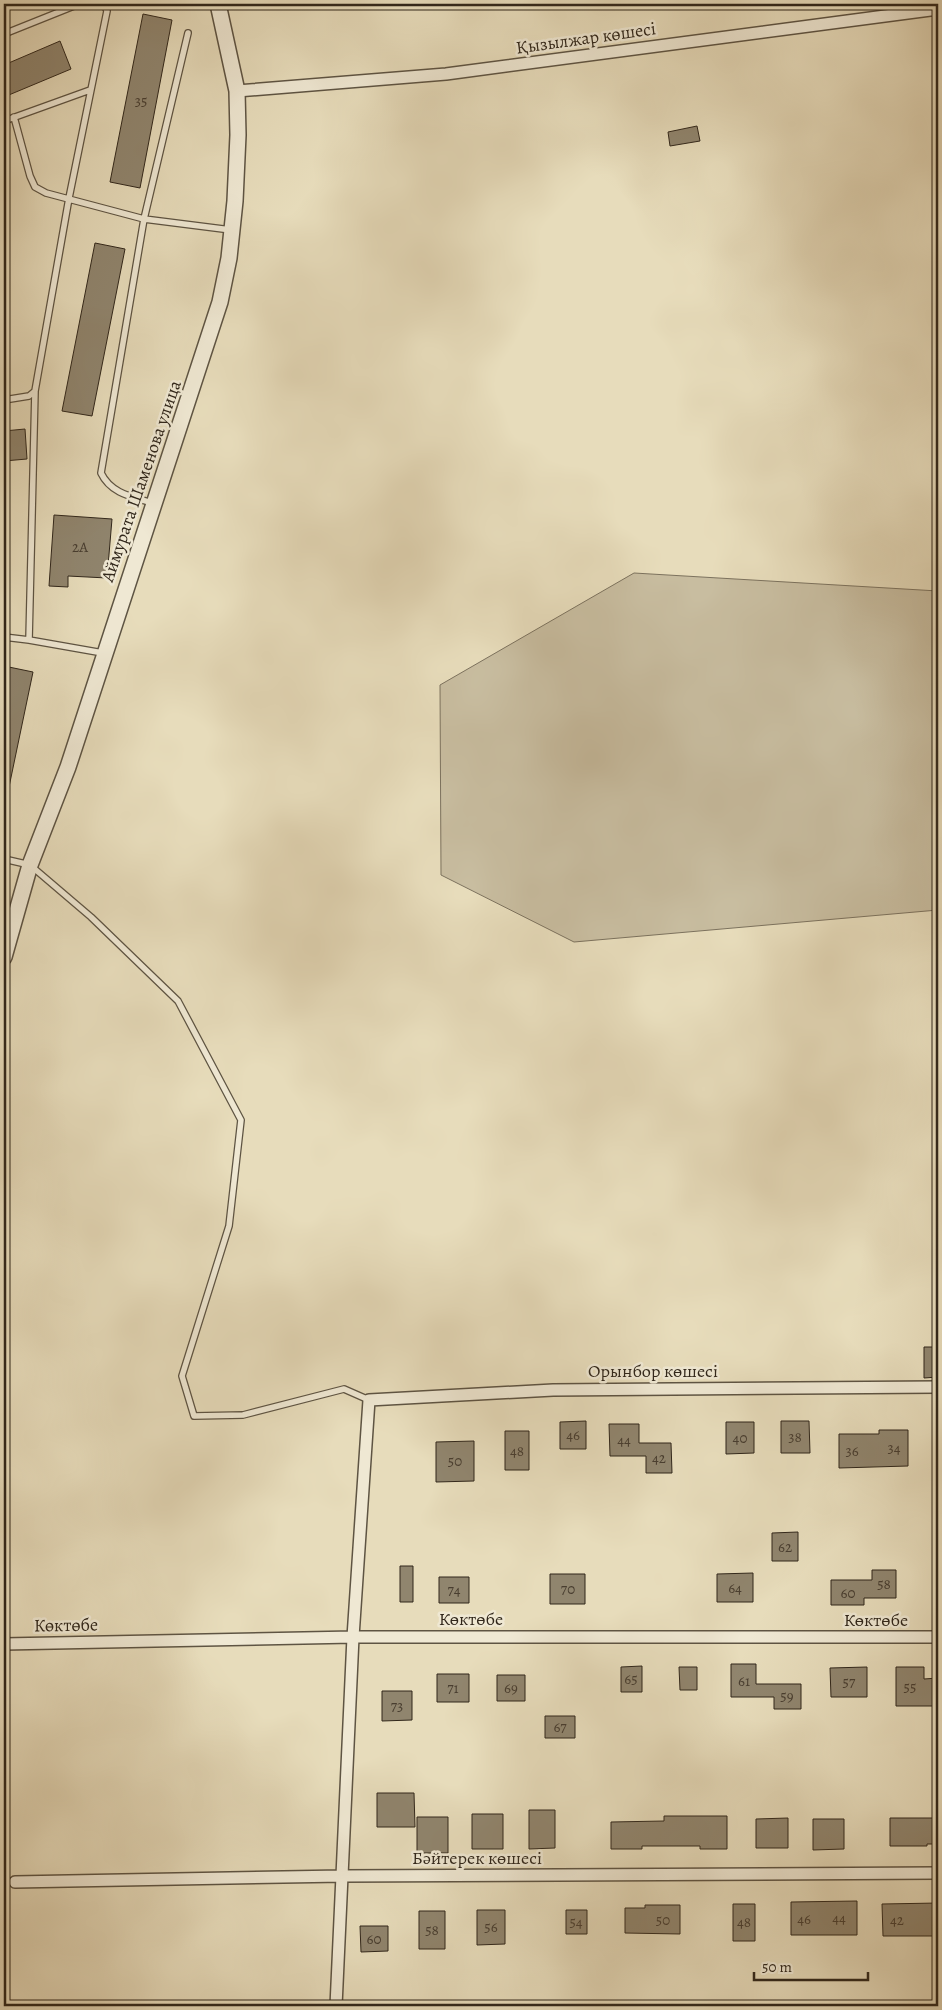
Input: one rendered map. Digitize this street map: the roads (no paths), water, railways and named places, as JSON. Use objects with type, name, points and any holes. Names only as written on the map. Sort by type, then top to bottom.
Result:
[{"type":"street","name":"Аймурата Шаменова улица","points":[[4,958],[30,865],[68,767],[220,302],[232,230],[238,136],[237,91],[218,4]]},
{"type":"street","name":"Қызылжар көшесі","points":[[237,91],[446,74],[938,9]]},
{"type":"street","name":"Орынбор көшесі","points":[[369,1400],[553,1390],[938,1386]]},
{"type":"street","points":[[336,2006],[353,1637],[369,1400]]},
{"type":"street","name":"Көктөбе","points":[[4,1644],[353,1637],[938,1637]]},
{"type":"street","name":"Бәйтерек көшесі","points":[[15,1882],[342,1876],[938,1873]]},
{"type":"lane","points":[[4,34],[79,4]]},
{"type":"lane","points":[[29,640],[35,391],[69,198],[106,11],[104,4]]},
{"type":"lane","points":[[153,503],[118,492],[106,483],[100,473],[144,219],[188,33]]},
{"type":"lane","points":[[4,121],[90,90]]},
{"type":"lane","points":[[14,117],[30,176],[35,187],[46,193],[144,219],[232,230]]},
{"type":"lane","points":[[4,400],[29,396],[35,391]]},
{"type":"lane","points":[[4,637],[104,653]]},
{"type":"lane","points":[[4,859],[30,865],[91,917],[178,1001],[241,1120],[230,1226],[182,1376],[194,1416],[242,1415],[344,1389],[369,1400]]}]
